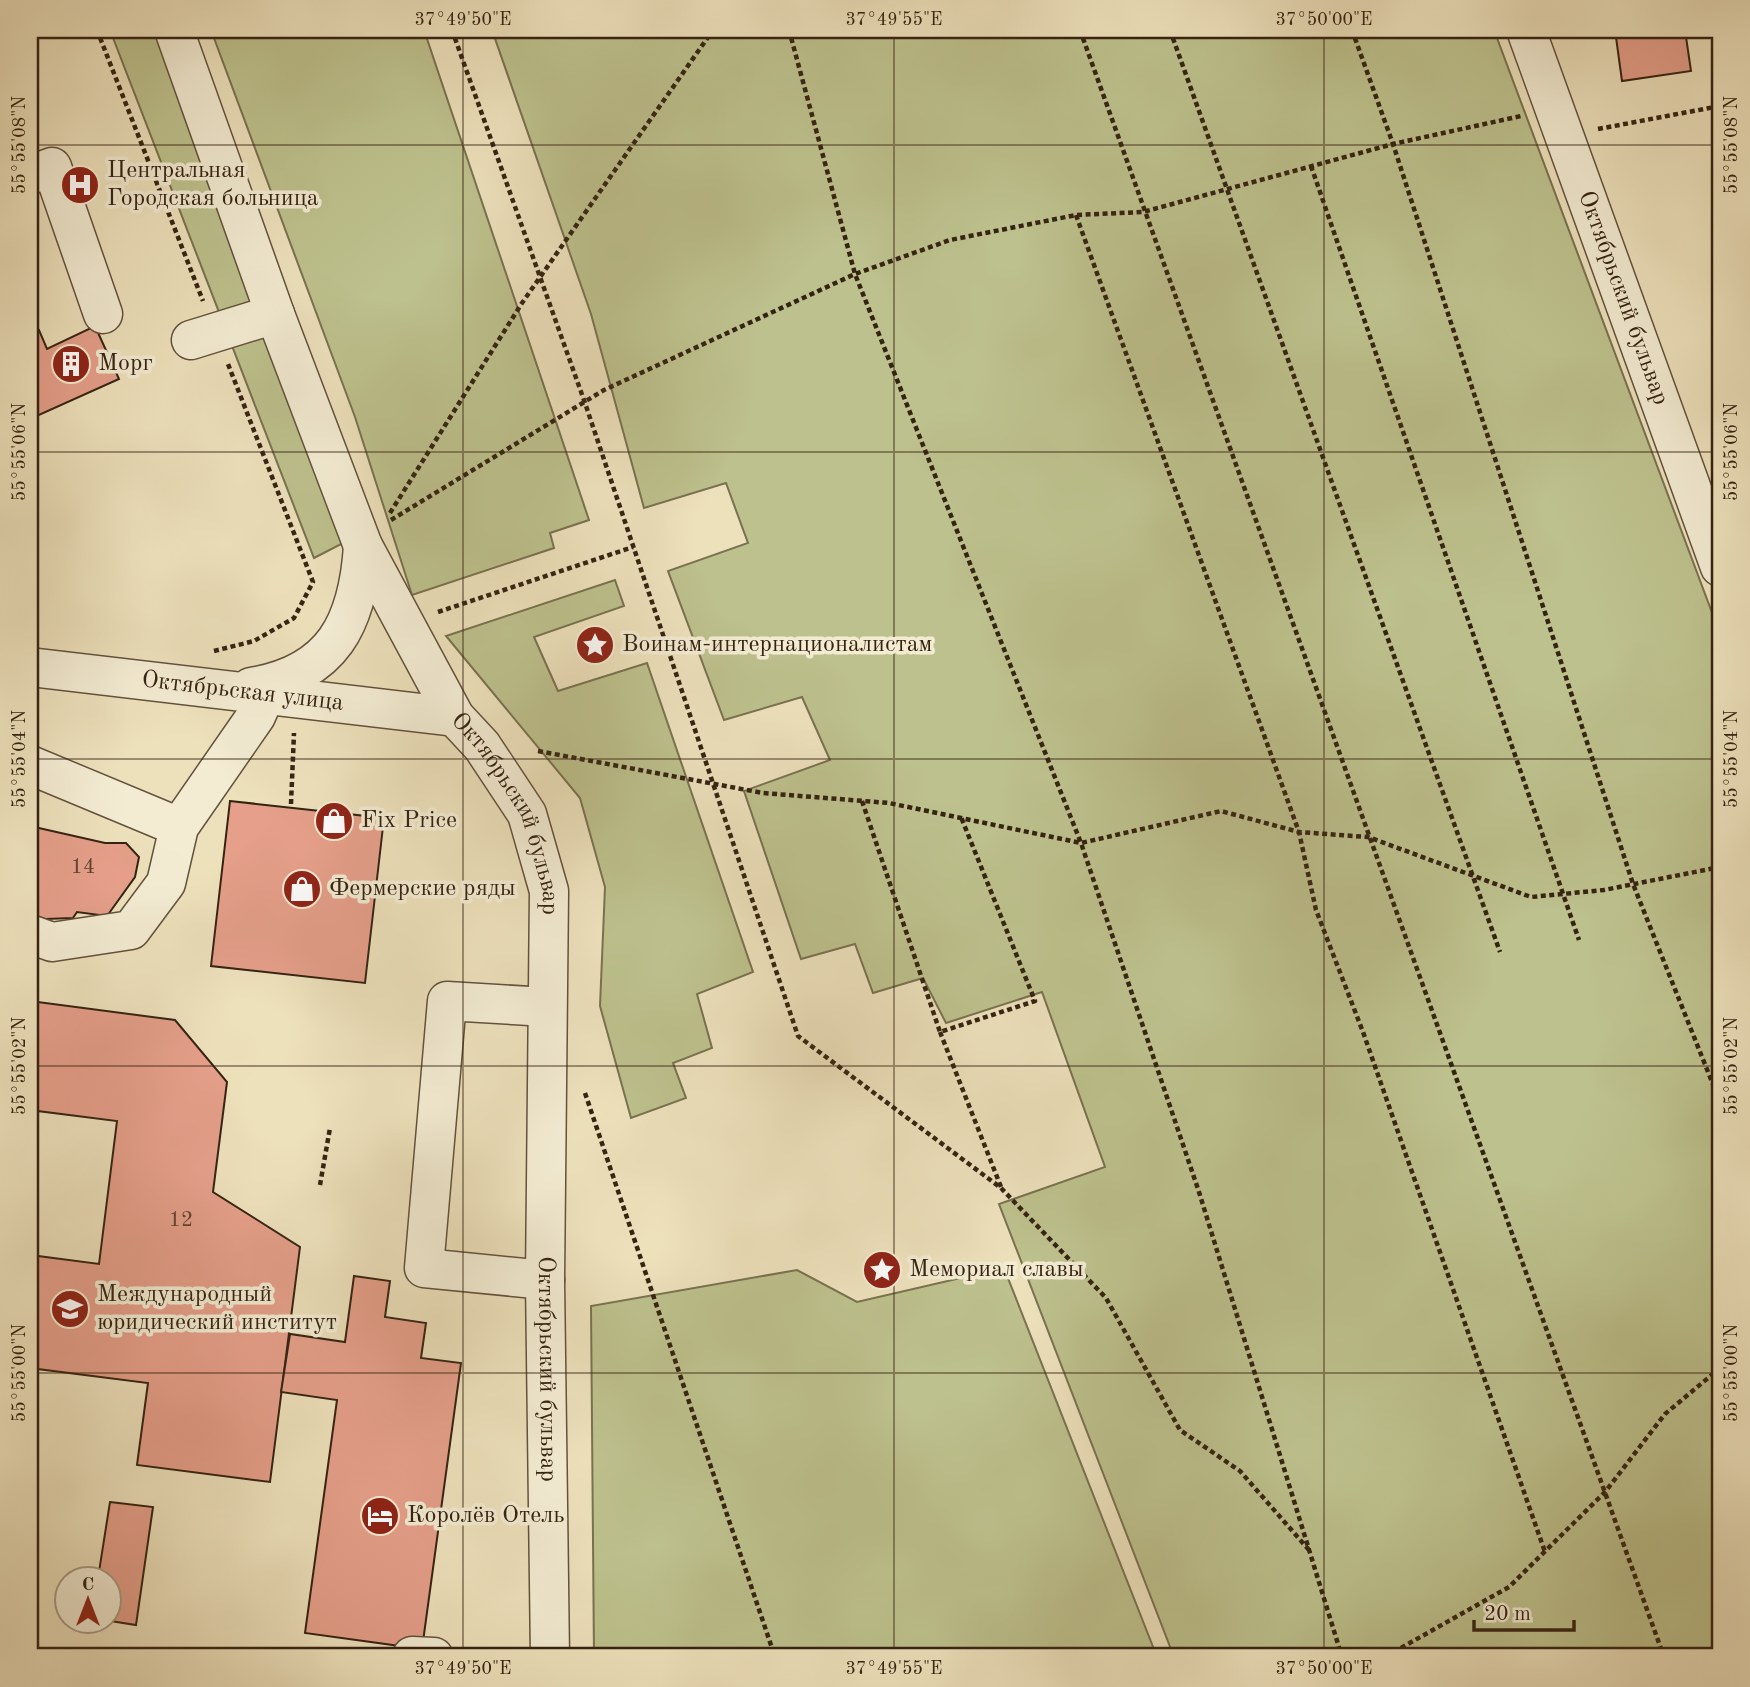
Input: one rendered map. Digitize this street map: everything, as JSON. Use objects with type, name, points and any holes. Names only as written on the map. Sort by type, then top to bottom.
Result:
[{"type":"street","name":"Октябрьский бульвар","points":[[174,30],[275,314],[363,546],[455,717],[482,746],[527,814],[549,891],[545,1280],[550,1657]]},
{"type":"street","name":"Октябрьский бульвар","points":[[1526,30],[1720,567]]},
{"type":"street","points":[[30,175],[52,167],[103,314]]},
{"type":"street","points":[[203,337],[275,314]]},
{"type":"street","points":[[30,934],[52,942],[131,930],[166,883],[179,827],[256,716],[247,693],[314,666],[336,639],[351,614],[360,583],[363,546]]},
{"type":"street","name":"Октябрьская улица","points":[[30,667],[455,717]]},
{"type":"street","points":[[30,765],[179,827]]},
{"type":"street","points":[[545,1280],[424,1268],[447,1001],[547,1007]]},
{"type":"street","points":[[412,1656],[434,1657]]},
{"type":"path","points":[[97,30],[203,337],[313,582],[294,618],[254,641],[209,652]]},
{"type":"path","points":[[452,30],[584,403],[710,783],[798,1036],[1001,1188],[1106,1298],[1180,1430],[1240,1471],[1309,1550]]},
{"type":"path","points":[[713,30],[540,278],[382,526],[604,390],[855,274],[950,240],[1076,215],[1143,212],[1392,144],[1525,116]]},
{"type":"path","points":[[789,30],[855,274],[1081,843],[1199,1192],[1339,1656],[1392,1653],[1509,1587],[1605,1492],[1665,1414],[1720,1368]]},
{"type":"path","points":[[1080,30],[1143,212],[1664,1657]]},
{"type":"path","points":[[1170,30],[1225,190],[1500,952]]},
{"type":"path","points":[[1352,30],[1392,144],[1633,884],[1720,1102]]},
{"type":"path","points":[[1591,130],[1720,106]]},
{"type":"path","points":[[1311,166],[1579,940]]},
{"type":"path","points":[[1076,215],[1298,832],[1316,910],[1363,1032],[1545,1552]]},
{"type":"path","points":[[426,616],[633,547]]},
{"type":"path","points":[[291,804],[295,721]]},
{"type":"path","points":[[538,751],[764,793],[889,803],[1081,843],[1221,811],[1298,832],[1368,837],[1531,897],[1565,895],[1720,867]]},
{"type":"path","points":[[862,802],[940,1032],[1001,1188]]},
{"type":"path","points":[[940,1032],[1035,1001],[961,817]]},
{"type":"path","points":[[584,1088],[775,1657]]},
{"type":"path","points":[[320,1185],[330,1128]]},
{"type":"green space","points":[[110,30],[163,30],[349,540],[314,558]]},
{"type":"green space","points":[[211,30],[424,30],[589,520],[550,533],[554,548],[412,595],[355,417]]},
{"type":"green space","points":[[492,30],[1494,30],[1720,634],[1720,1657],[1174,1657],[999,1204],[1105,1167],[1042,992],[946,1023],[923,978],[873,993],[855,944],[801,959],[744,791],[830,760],[802,697],[724,720],[668,571],[748,543],[726,483],[644,508],[591,314]]},
{"type":"green space","points":[[615,580],[624,606],[534,637],[558,691],[647,663],[753,972],[697,994],[712,1048],[673,1063],[686,1098],[631,1118],[600,1006],[605,887],[580,798],[446,636]]},
{"type":"green space","points":[[1004,1268],[1157,1657],[594,1657],[591,1306],[797,1270],[857,1302]]},
{"type":"building","points":[[1615,30],[1685,30],[1691,71],[1622,81]]},
{"type":"building","name":"Морг","points":[[95,326],[119,379],[30,419],[30,334],[39,330],[47,349]]},
{"type":"building","name":"Фермерские ряды","points":[[230,801],[384,818],[365,983],[211,966]]},
{"type":"building","points":[[30,826],[105,843],[126,843],[139,857],[135,877],[107,916],[77,912],[73,918],[45,919],[30,914]]},
{"type":"building","points":[[30,1001],[175,1020],[227,1082],[213,1192],[300,1247],[270,1482],[137,1465],[148,1383],[30,1368],[30,1255],[99,1264],[117,1121],[30,1110]]},
{"type":"building","name":"Королёв Отель","points":[[354,1276],[390,1281],[385,1317],[426,1323],[421,1358],[461,1363],[422,1649],[305,1633],[337,1400],[281,1392],[290,1334],[345,1342]]},
{"type":"building","points":[[110,1502],[153,1507],[136,1625],[122,1623],[122,1564],[100,1564]]},
{"type":"place","name":"Центральная Городская больница","points":[[80,185]]},
{"type":"place","name":"Морг","points":[[71,364]]},
{"type":"place","name":"Воинам-интернационалистам","points":[[595,645]]},
{"type":"place","name":"Fix Price","points":[[334,821]]},
{"type":"place","name":"Фермерские ряды","points":[[302,889]]},
{"type":"place","name":"Мемориал славы","points":[[882,1270]]},
{"type":"place","name":"Международный юридический институт","points":[[70,1309]]},
{"type":"place","name":"Королёв Отель","points":[[380,1516]]}]
